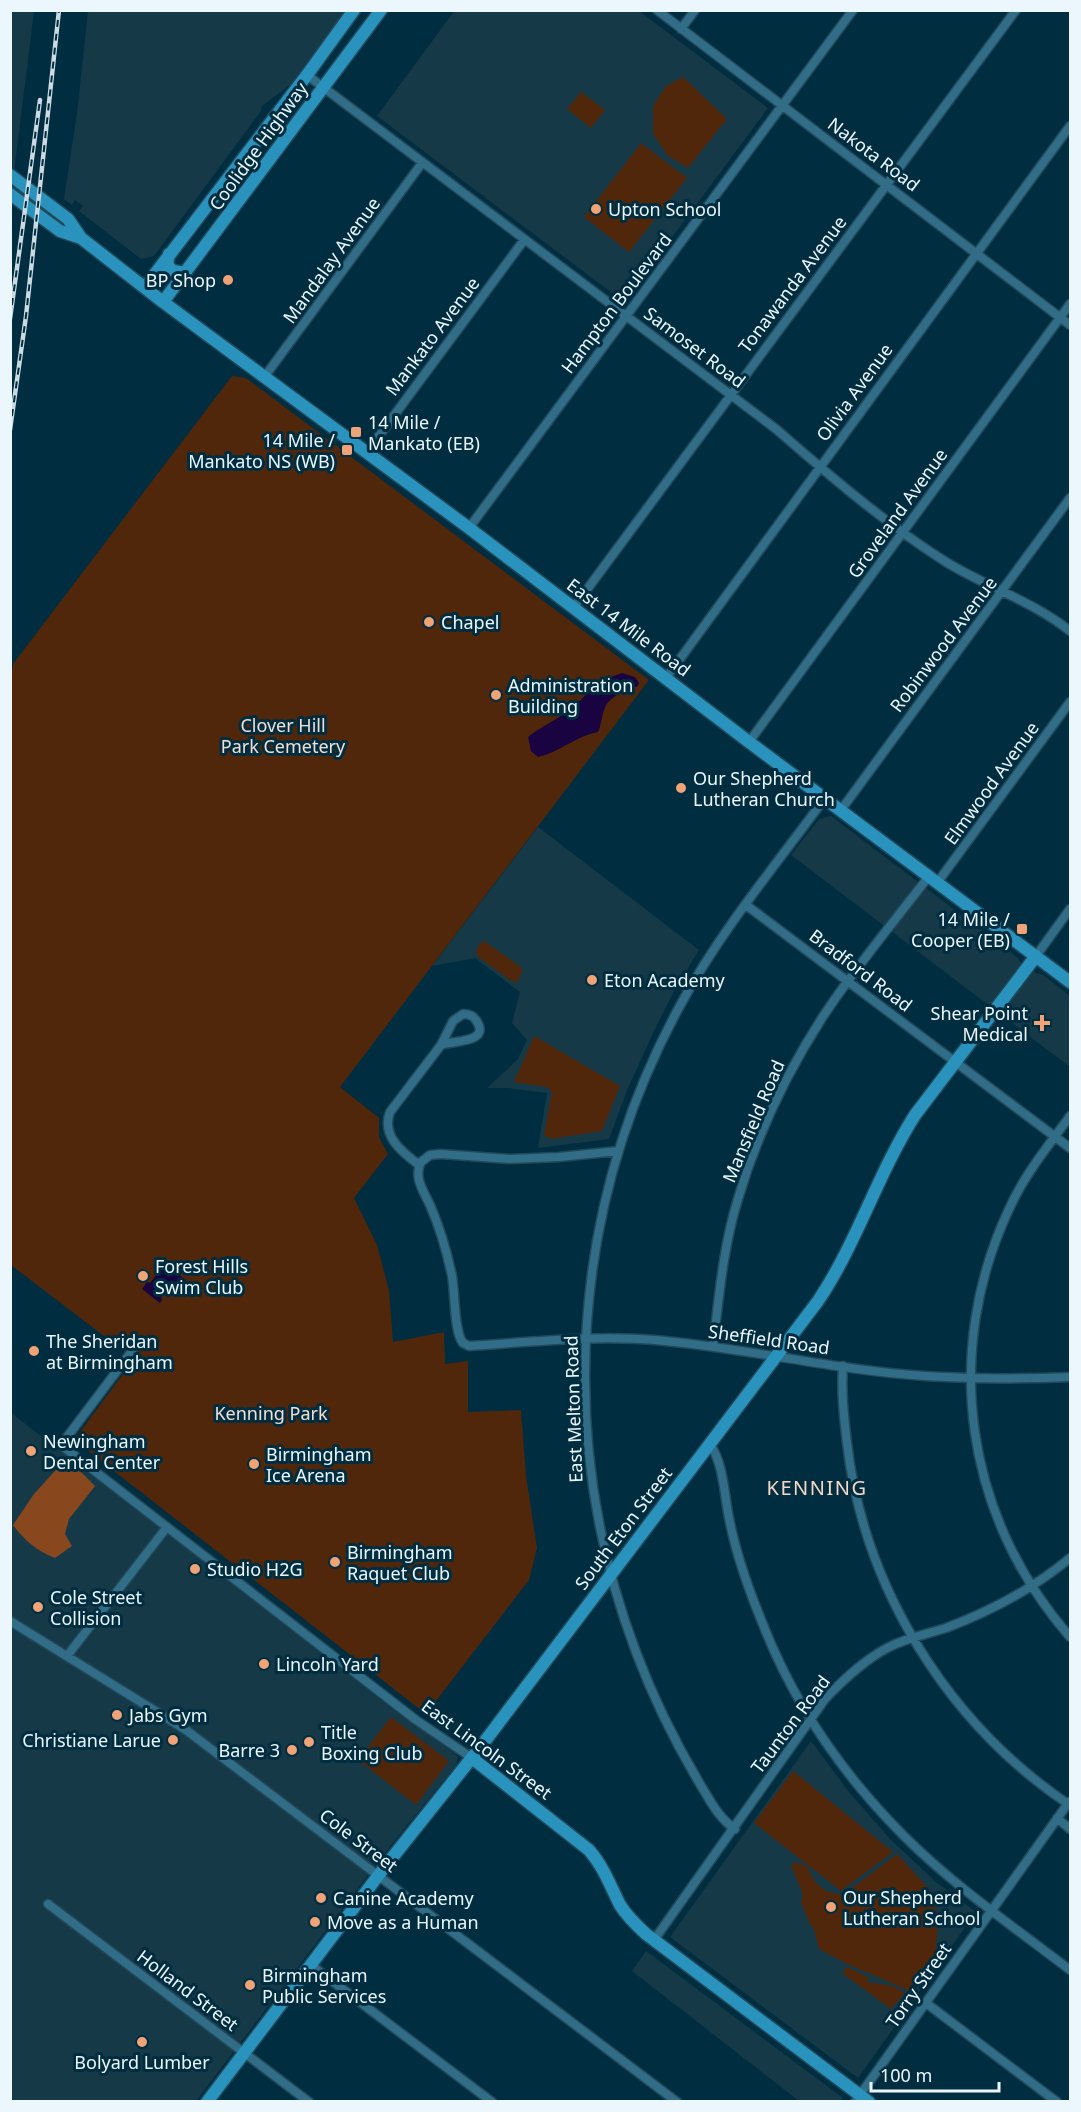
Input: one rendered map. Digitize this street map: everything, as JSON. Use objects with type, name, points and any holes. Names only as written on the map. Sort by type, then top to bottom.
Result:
[{"type":"main road","name":"Coolidge Highway","points":[[145,287],[354,10]]},
{"type":"main road","name":"Coolidge Highway","points":[[164,302],[381,10]]},
{"type":"main road","points":[[280,111],[289,107],[293,109],[297,116],[296,124]]},
{"type":"main road","points":[[10,176],[68,219],[81,238]]},
{"type":"main road","points":[[10,194],[60,231],[81,238]]},
{"type":"main road","name":"East 14 Mile Road","points":[[81,238],[1071,982]]},
{"type":"main road","points":[[169,254],[167,265],[172,271],[186,273]]},
{"type":"main road","name":"South Eton Street","points":[[207,2102],[378,1875],[472,1758],[777,1356],[837,1272],[880,1179],[915,1115],[1036,956]]},
{"type":"main road","name":"East Lincoln Street","points":[[472,1758],[589,1850],[603,1868],[628,1916],[654,1940],[861,2099]]},
{"type":"street","name":"Nakota Road","points":[[657,10],[1071,325]]},
{"type":"street","points":[[681,29],[695,10]]},
{"type":"street","name":"Hampton Boulevard","points":[[469,528],[853,10]]},
{"type":"street","name":"Tonawanda Avenue","points":[[574,607],[1016,10]]},
{"type":"street","name":"Samoset Road","points":[[307,75],[422,164],[777,429],[820,467],[904,531],[955,567],[1043,611],[1071,631]]},
{"type":"street","name":"Olivia Avenue","points":[[666,678],[1071,126]]},
{"type":"street","name":"Mandalay Avenue","points":[[266,376],[422,164]]},
{"type":"street","name":"Mankato Avenue","points":[[367,452],[524,240]]},
{"type":"street","name":"Groveland Avenue","points":[[749,742],[1071,304]]},
{"type":"street","name":"Robinwood Avenue","points":[[841,810],[1071,498]]},
{"type":"street","name":"Elmwood Avenue","points":[[933,879],[1071,702]]},
{"type":"street","name":"East Melton Road","points":[[735,1829],[726,1822],[716,1808],[668,1726],[627,1631],[596,1517],[588,1452],[584,1377],[585,1338],[595,1253],[618,1151],[645,1079],[672,1022],[707,961],[825,798]]},
{"type":"street","name":"Mansfield Road","points":[[712,1347],[721,1276],[738,1200],[749,1165],[780,1091],[823,1016],[933,879]]},
{"type":"street","name":"Bradford Road","points":[[746,905],[1071,1148]]},
{"type":"street","points":[[1036,956],[1071,909]]},
{"type":"street","points":[[441,1045],[472,1039],[478,1031],[476,1019],[463,1014],[456,1017],[441,1045],[393,1107],[387,1123],[388,1132],[418,1168],[430,1155],[440,1154],[510,1159],[618,1151]]},
{"type":"street","points":[[1071,1116],[1024,1182],[1011,1205],[989,1259],[977,1306],[971,1378],[976,1439],[985,1482],[999,1523],[1031,1586],[1071,1637]]},
{"type":"street","name":"Sheffield Road","points":[[418,1168],[418,1177],[436,1219],[453,1279],[457,1334],[463,1343],[469,1346],[585,1338],[655,1340],[924,1376],[1071,1377]]},
{"type":"street","name":"East Lincoln Street","points":[[132,1351],[61,1445],[416,1720],[472,1758]]},
{"type":"street","points":[[843,1366],[842,1391],[846,1436],[859,1507],[880,1571],[912,1638],[955,1700],[984,1733],[1026,1772],[1069,1802]]},
{"type":"street","points":[[710,1444],[718,1461],[729,1519],[752,1597],[772,1646],[811,1719],[852,1777],[891,1822],[934,1863],[1071,1970]]},
{"type":"street","points":[[68,1656],[167,1527]]},
{"type":"street","name":"Taunton Road","points":[[654,1940],[735,1829],[825,1699],[854,1671],[890,1647],[986,1611],[1031,1586],[1071,1558]]},
{"type":"street","name":"Cole Street","points":[[10,1621],[186,1730],[677,2102]]},
{"type":"street","name":"Torry Street","points":[[861,2099],[926,2003],[1069,1802]]},
{"type":"street","points":[[1057,1818],[1071,1829]]},
{"type":"street","name":"Holland Street","points":[[48,1904],[309,2102]]},
{"type":"street","points":[[311,1965],[492,2102]]},
{"type":"street","points":[[926,2003],[1057,2102]]},
{"type":"shaded area","name":"Upton School","points":[[455,10],[639,11],[768,108],[624,302],[377,116]]},
{"type":"shaded area","points":[[10,11],[34,11],[14,172],[10,170]]},
{"type":"shaded area","points":[[88,11],[347,11],[296,80],[262,106],[261,111],[154,256],[141,259],[79,211],[83,206],[75,200],[72,205],[64,199],[77,113]]},
{"type":"shaded area","points":[[622,673],[635,677],[639,683],[638,686],[619,694],[607,704],[598,732],[538,757],[531,751],[528,737],[564,714],[603,681]]},
{"type":"shaded area","points":[[831,816],[1018,958],[1021,963],[1043,975],[1070,996],[1070,1067],[791,855],[819,819]]},
{"type":"shaded area","name":"Eton Academy","points":[[538,827],[699,950],[674,991],[654,1031],[628,1088],[609,1139],[538,1148],[547,1093],[487,1088],[518,1059],[527,1040],[512,1023],[520,992],[475,958],[432,966]]},
{"type":"shaded area","points":[[165,1264],[186,1280],[176,1294],[168,1288],[160,1303],[142,1289],[147,1282],[150,1283]]},
{"type":"shaded area","points":[[10,1412],[390,1707],[458,1756],[457,1764],[384,1854],[196,2101],[11,2101]]},
{"type":"shaded area","points":[[64,1461],[76,1467],[95,1486],[69,1519],[65,1534],[72,1546],[55,1558],[31,1544],[13,1525],[34,1494]]},
{"type":"shaded area","name":"Our Shepherd Lutheran School","points":[[811,1741],[849,1792],[890,1839],[936,1882],[976,1912],[858,2078],[670,1937]]},
{"type":"shaded area","points":[[646,1951],[843,2098],[841,2101],[799,2101],[632,1971]]},
{"type":"green space","points":[[683,77],[727,119],[688,168],[668,156],[653,134],[653,106],[666,86]]},
{"type":"green space","points":[[581,92],[605,110],[591,128],[567,109]]},
{"type":"green space","points":[[641,143],[687,178],[629,252],[584,217]]},
{"type":"green space","name":"Clover Hill Park Cemetery","points":[[232,376],[246,378],[649,680],[340,1087],[379,1118],[379,1137],[388,1154],[354,1198],[377,1245],[389,1290],[393,1342],[444,1332],[445,1364],[468,1361],[468,1412],[521,1410],[526,1476],[537,1548],[529,1580],[426,1714],[74,1440],[134,1359],[11,1265],[10,686],[13,664]]},
{"type":"green space","points":[[484,941],[521,967],[522,973],[517,982],[511,981],[477,956],[478,947]]},
{"type":"green space","points":[[534,1036],[620,1086],[602,1131],[551,1139],[544,1135],[552,1092],[547,1087],[514,1082]]},
{"type":"green space","points":[[391,1717],[449,1761],[416,1805],[358,1760]]},
{"type":"green space","points":[[793,1771],[893,1852],[841,1891],[754,1823]]},
{"type":"green space","points":[[897,1854],[928,1888],[938,1914],[936,1952],[912,1992],[847,1964],[819,1949],[813,1926],[811,1927],[801,1902],[803,1894],[791,1866],[795,1862],[807,1866],[821,1887],[837,1894],[844,1894]]},
{"type":"green space","points":[[847,1967],[868,1977],[868,1982],[893,1986],[905,1993],[891,2009],[842,1973]]},
{"type":"railway","points":[[10,430],[26,316],[59,10]]},
{"type":"railway","points":[[10,319],[40,100]]},
{"type":"place","name":"Upton School","points":[[596,209]]},
{"type":"place","name":"BP Shop","points":[[228,280]]},
{"type":"place","name":"14 Mile / Mankato (EB)","points":[[356,432]]},
{"type":"place","name":"14 Mile / Mankato NS (WB)","points":[[347,450]]},
{"type":"place","name":"Chapel","points":[[429,622]]},
{"type":"place","name":"Administration Building","points":[[496,695]]},
{"type":"place","name":"Our Shepherd Lutheran Church","points":[[681,788]]},
{"type":"place","name":"14 Mile / Cooper (EB)","points":[[1022,929]]},
{"type":"place","name":"Eton Academy","points":[[592,980]]},
{"type":"place","name":"Shear Point Medical","points":[[1042,1023]]},
{"type":"place","name":"Forest Hills Swim Club","points":[[143,1276]]},
{"type":"place","name":"The Sheridan at Birmingham","points":[[34,1351]]},
{"type":"place","name":"Newingham Dental Center","points":[[31,1451]]},
{"type":"place","name":"Birmingham Ice Arena","points":[[254,1464]]},
{"type":"place","name":"Birmingham Raquet Club","points":[[335,1562]]},
{"type":"place","name":"Studio H2G","points":[[195,1569]]},
{"type":"place","name":"Cole Street Collision","points":[[38,1607]]},
{"type":"place","name":"Lincoln Yard","points":[[264,1664]]},
{"type":"place","name":"Jabs Gym","points":[[117,1715]]},
{"type":"place","name":"Christiane Larue","points":[[173,1740]]},
{"type":"place","name":"Title Boxing Club","points":[[309,1742]]},
{"type":"place","name":"Barre 3","points":[[292,1750]]},
{"type":"place","name":"Canine Academy","points":[[321,1898]]},
{"type":"place","name":"Our Shepherd Lutheran School","points":[[831,1907]]},
{"type":"place","name":"Move as a Human","points":[[315,1922]]},
{"type":"place","name":"Birmingham Public Services","points":[[250,1985]]},
{"type":"place","name":"Bolyard Lumber","points":[[142,2042]]},
{"type":"district","name":"KENNING","points":[[817,1487]]},
{"type":"park label","name":"Kenning Park","points":[[271,1413]]}]
